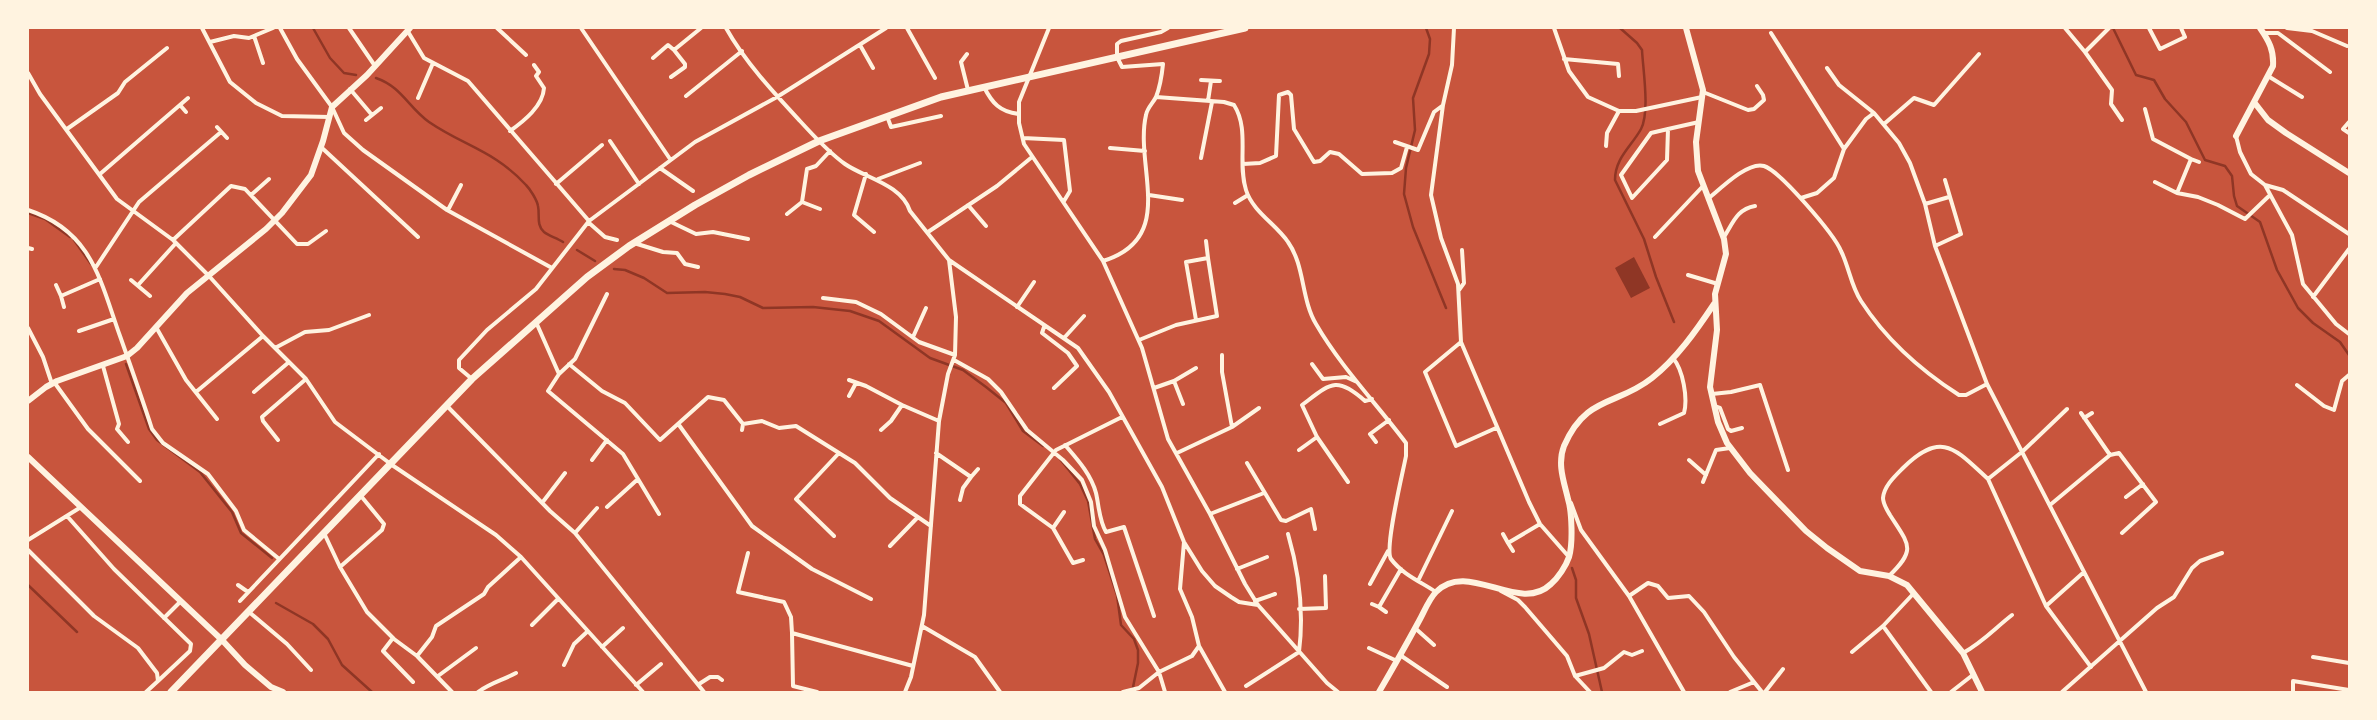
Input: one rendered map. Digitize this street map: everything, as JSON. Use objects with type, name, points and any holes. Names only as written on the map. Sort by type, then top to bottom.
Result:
[{"type":"main road","points":[[171,692],[324,533],[392,465],[472,379],[587,277],[634,243],[668,221],[749,175],[818,141],[886,116],[984,86],[1245,28]]},
{"type":"street","points":[[202,28],[230,82],[261,106],[282,116],[330,117]]},
{"type":"street","points":[[210,42],[234,36],[249,38],[273,28]]},
{"type":"street","points":[[280,28],[297,59],[332,107],[344,133],[363,150],[448,210],[552,268]]},
{"type":"street","points":[[349,28],[375,66]]},
{"type":"street","points":[[497,28],[526,55]]},
{"type":"street","points":[[581,28],[670,159]]},
{"type":"street","points":[[674,50],[701,28]]},
{"type":"street","points":[[726,28],[777,97],[818,141],[845,164],[878,179],[907,205],[910,212],[928,232],[949,260],[1017,306],[1044,327],[1078,348],[1109,392],[1162,487],[1184,542],[1202,571],[1215,586],[1239,602],[1256,603],[1275,594]]},
{"type":"street","points":[[472,379],[459,368],[459,360],[487,330],[536,289],[588,222],[694,142],[777,97],[886,28]]},
{"type":"street","points":[[907,28],[935,78]]},
{"type":"street","points":[[1049,28],[1019,102],[1019,114],[1023,138],[1032,157],[1064,201],[1103,261],[1139,340],[1166,433],[1256,603],[1299,652],[1338,692]]},
{"type":"street","points":[[1103,261],[1115,257],[1132,246],[1145,222],[1149,195],[1145,150],[1145,115],[1156,97],[1163,64],[1122,67],[1116,56],[1117,44],[1121,41],[1161,32],[1168,28]]},
{"type":"street","points":[[1454,28],[1452,65],[1442,105],[1431,195],[1441,238],[1458,284],[1461,342],[1496,428],[1540,524],[1569,557]]},
{"type":"street","points":[[1554,28],[1564,59],[1577,84],[1588,97],[1619,111],[1636,111],[1702,95],[1748,110],[1754,109],[1764,100],[1757,86]]},
{"type":"street","points":[[1686,28],[1702,95],[1696,157],[1703,186],[1724,237],[1726,254],[1714,304],[1717,330],[1711,371],[1712,394],[1718,422],[1730,448],[1750,473],[1806,531],[1860,571],[1889,576],[1908,585],[1963,654],[1982,692]]},
{"type":"street","points":[[2064,28],[2085,52],[2112,90],[2111,104],[2122,120]]},
{"type":"street","points":[[2149,28],[2160,49],[2186,37],[2181,28]]},
{"type":"street","points":[[2287,28],[2312,30],[2347,46]]},
{"type":"street","points":[[28,402],[53,383],[127,356],[137,348],[173,306],[275,221],[311,175],[321,147],[332,107],[375,66],[408,29],[424,58],[468,80],[588,222],[605,237],[617,240]]},
{"type":"street","points":[[2085,52],[2108,29]]},
{"type":"street","points":[[2262,30],[2278,33],[2330,72]]},
{"type":"street","points":[[2262,30],[2274,52],[2273,66],[2236,136],[2240,152],[2251,174],[2265,185],[2283,190],[2349,234]]},
{"type":"street","points":[[1771,33],[1844,149]]},
{"type":"street","points":[[254,36],[263,63]]},
{"type":"street","points":[[652,58],[668,45],[674,50],[685,64],[671,77]]},
{"type":"street","points":[[860,45],[872,68]]},
{"type":"street","points":[[67,129],[112,97],[125,82],[167,48]]},
{"type":"street","points":[[686,96],[742,51]]},
{"type":"street","points":[[966,54],[961,62],[968,90]]},
{"type":"street","points":[[1884,124],[1914,98],[1934,105],[1979,54]]},
{"type":"street","points":[[1564,59],[1618,64],[1618,76]]},
{"type":"street","points":[[418,98],[433,63]]},
{"type":"street","points":[[510,131],[527,118],[544,95],[544,88],[536,76],[539,72],[534,65]]},
{"type":"street","points":[[1827,68],[1839,85],[1874,113],[1884,124],[1910,163],[1925,204],[1935,246],[1987,384],[2023,451],[2146,692]]},
{"type":"street","points":[[28,73],[40,94],[117,198],[174,242],[208,276],[263,336],[306,379],[335,422],[392,465],[496,535],[521,557],[643,692]]},
{"type":"street","points":[[2268,76],[2302,97]]},
{"type":"street","points":[[1201,80],[1220,81]]},
{"type":"street","points":[[1201,158],[1210,102],[1211,81]]},
{"type":"street","points":[[984,86],[990,99],[999,108],[1019,114]]},
{"type":"street","points":[[350,90],[372,115]]},
{"type":"street","points":[[1243,164],[1260,163],[1276,156],[1279,95],[1288,92],[1291,94],[1294,129],[1314,162],[1320,161],[1330,152],[1336,153],[1362,174],[1392,173],[1401,168],[1407,147]]},
{"type":"street","points":[[1156,97],[1234,105],[1241,115],[1243,176],[1248,195],[1254,205],[1288,241],[1298,260],[1316,324],[1359,383],[1406,443],[1406,456],[1389,551],[1390,558],[1418,581],[1436,592]]},
{"type":"street","points":[[100,174],[188,98]]},
{"type":"street","points":[[2254,102],[2268,120],[2349,173]]},
{"type":"street","points":[[180,105],[186,112]]},
{"type":"street","points":[[1395,142],[1418,150],[1434,112],[1442,105]]},
{"type":"street","points":[[366,120],[381,108]]},
{"type":"street","points":[[2145,109],[2153,139],[2199,162]]},
{"type":"street","points":[[1606,146],[1607,133],[1619,111]]},
{"type":"street","points":[[1801,198],[1818,193],[1834,178],[1844,149],[1866,119],[1874,113]]},
{"type":"street","points":[[886,116],[891,127],[941,116]]},
{"type":"street","points":[[1668,129],[1667,160],[1632,198],[1621,175],[1651,134],[1668,129],[1699,122]]},
{"type":"street","points":[[2349,122],[2343,129],[2349,133]]},
{"type":"street","points":[[217,127],[227,138]]},
{"type":"street","points":[[96,267],[139,202],[221,132]]},
{"type":"street","points":[[1023,138],[1064,140],[1070,191],[1064,201]]},
{"type":"street","points":[[610,141],[640,184]]},
{"type":"street","points":[[556,184],[602,145]]},
{"type":"street","points":[[321,147],[418,237]]},
{"type":"street","points":[[1110,148],[1145,150]]},
{"type":"street","points":[[787,214],[802,202],[808,169],[816,166],[830,151]]},
{"type":"street","points":[[928,232],[997,186],[1032,157]]},
{"type":"street","points":[[2177,194],[2192,159]]},
{"type":"street","points":[[878,179],[920,163]]},
{"type":"street","points":[[1708,199],[1730,180],[1751,167],[1763,166],[1801,198],[1841,250],[1851,281],[1860,300],[1906,356],[1959,395],[1966,395],[1987,384]]},
{"type":"street","points":[[660,168],[693,191]]},
{"type":"street","points":[[866,174],[854,215],[874,232]]},
{"type":"street","points":[[251,196],[269,178]]},
{"type":"street","points":[[1935,246],[1961,234],[1945,180]]},
{"type":"street","points":[[2155,182],[2177,194],[2198,197],[2245,218],[2270,195]]},
{"type":"street","points":[[448,210],[461,185]]},
{"type":"street","points":[[2265,185],[2292,235],[2303,284],[2336,324],[2349,334]]},
{"type":"street","points":[[138,284],[174,242],[231,186],[245,189],[297,244],[308,244],[326,231]]},
{"type":"street","points":[[1655,237],[1703,186]]},
{"type":"street","points":[[1149,195],[1182,200]]},
{"type":"street","points":[[1235,203],[1248,195]]},
{"type":"street","points":[[1925,204],[1949,197]]},
{"type":"street","points":[[802,202],[820,209]]},
{"type":"street","points":[[968,206],[986,226]]},
{"type":"street","points":[[1724,237],[1737,214],[1747,208],[1755,206]]},
{"type":"street","points":[[28,210],[52,219],[64,227],[75,238],[96,267],[152,429],[158,438],[208,474],[236,511],[244,530],[278,558]]},
{"type":"street","points":[[668,221],[696,234],[713,232],[748,239]]},
{"type":"street","points":[[1139,340],[1176,325],[1217,316],[1206,241]]},
{"type":"street","points":[[634,243],[663,252],[677,253],[684,264],[698,267]]},
{"type":"street","points":[[2313,297],[2349,249]]},
{"type":"street","points":[[1459,290],[1464,283],[1462,250]]},
{"type":"street","points":[[1196,320],[1186,262],[1208,258]]},
{"type":"street","points":[[905,692],[913,666],[922,626],[928,587],[939,421],[948,374],[955,355],[956,318],[949,260]]},
{"type":"street","points":[[1688,275],[1718,284]]},
{"type":"street","points":[[61,296],[100,279]]},
{"type":"street","points":[[131,280],[138,284],[150,296]]},
{"type":"street","points":[[1017,306],[1034,282]]},
{"type":"street","points":[[56,285],[64,307]]},
{"type":"street","points":[[607,294],[574,359],[559,374],[548,391],[624,454],[659,514]]},
{"type":"street","points":[[823,298],[856,302],[881,314],[919,342],[955,355]]},
{"type":"street","points":[[1379,692],[1436,592],[1460,581],[1475,582],[1513,593],[1529,593],[1549,586],[1557,577],[1569,557],[1571,535],[1569,500],[1561,474],[1561,458],[1564,447],[1575,426],[1585,415],[1603,402],[1642,385],[1673,358],[1694,333],[1714,304]]},
{"type":"street","points":[[913,337],[926,308]]},
{"type":"street","points":[[275,348],[306,332],[329,330],[369,315]]},
{"type":"street","points":[[1064,338],[1084,316]]},
{"type":"street","points":[[78,331],[114,318]]},
{"type":"street","points":[[536,322],[559,374]]},
{"type":"street","points":[[156,326],[186,380],[217,419]]},
{"type":"street","points":[[1044,327],[1042,333],[1068,353],[1077,366],[1054,388]]},
{"type":"street","points":[[28,328],[43,357],[53,383],[88,429],[140,481]]},
{"type":"street","points":[[196,392],[263,336]]},
{"type":"street","points":[[1461,342],[1425,372],[1456,446],[1496,428]]},
{"type":"street","points":[[1222,355],[1222,372],[1232,428]]},
{"type":"street","points":[[1660,424],[1684,413],[1686,406],[1679,366],[1673,358]]},
{"type":"street","points":[[953,361],[992,384],[1001,392],[1027,430],[1063,460],[1082,480],[1091,502],[1094,526],[1105,550],[1125,618],[1159,672],[1165,692]]},
{"type":"street","points":[[254,392],[289,362]]},
{"type":"street","points":[[569,364],[602,391],[625,403],[660,440],[679,425],[708,397],[724,400],[743,424],[742,430]]},
{"type":"street","points":[[1312,364],[1323,379],[1335,376],[1346,377],[1359,383]]},
{"type":"street","points":[[103,366],[119,424],[117,429],[128,442]]},
{"type":"street","points":[[1154,388],[1174,381],[1196,368]]},
{"type":"street","points":[[2297,385],[2324,406],[2334,410],[2342,381],[2349,375]]},
{"type":"street","points":[[278,440],[262,421],[262,417],[306,379]]},
{"type":"street","points":[[849,380],[939,421]]},
{"type":"street","points":[[1174,381],[1183,404]]},
{"type":"street","points":[[849,396],[856,383]]},
{"type":"street","points":[[1348,482],[1317,436],[1302,406],[1323,389],[1333,384],[1345,385],[1365,401],[1372,399]]},
{"type":"street","points":[[1712,394],[1731,392],[1760,385],[1788,470]]},
{"type":"street","points":[[881,430],[891,421],[902,405]]},
{"type":"street","points":[[447,406],[542,503],[575,533],[704,692]]},
{"type":"street","points":[[1714,406],[1720,408],[1728,429],[1731,431],[1742,428]]},
{"type":"street","points":[[1177,453],[1232,428],[1259,408]]},
{"type":"street","points":[[1988,479],[2023,451],[2067,409]]},
{"type":"street","points":[[2081,413],[2110,455]]},
{"type":"street","points":[[2084,418],[2092,413]]},
{"type":"street","points":[[1084,560],[1073,563],[1053,528],[1020,504],[1020,496],[1056,450],[1122,417]]},
{"type":"street","points":[[1376,442],[1370,434],[1389,420]]},
{"type":"street","points":[[743,424],[762,421],[779,428],[796,426],[839,453],[872,478],[890,498],[932,526]]},
{"type":"street","points":[[679,425],[752,526],[812,569],[871,599]]},
{"type":"street","points":[[1299,450],[1317,436]]},
{"type":"street","points":[[592,460],[607,440]]},
{"type":"street","points":[[1065,445],[1088,474],[1096,491],[1101,524],[1106,532],[1124,527],[1154,616]]},
{"type":"street","points":[[1889,576],[1905,561],[1908,551],[1906,540],[1886,508],[1883,499],[1886,488],[1898,473],[1926,449],[1949,447],[1961,454],[1988,479],[2046,606],[2091,667]]},
{"type":"street","points":[[1703,482],[1716,450],[1730,448]]},
{"type":"street","points":[[834,536],[796,499],[839,453]]},
{"type":"street","points":[[936,453],[971,477]]},
{"type":"street","points":[[2050,505],[2110,455],[2119,453],[2156,502],[2122,533]]},
{"type":"street","points":[[240,601],[278,558],[379,454]]},
{"type":"street","points":[[28,457],[266,683],[283,692]]},
{"type":"street","points":[[1689,460],[1706,475]]},
{"type":"street","points":[[1247,463],[1281,520],[1286,521],[1311,509],[1315,529]]},
{"type":"street","points":[[960,500],[963,488],[978,469]]},
{"type":"street","points":[[542,503],[565,473]]},
{"type":"street","points":[[607,507],[638,479]]},
{"type":"street","points":[[2126,497],[2143,484]]},
{"type":"street","points":[[1210,514],[1264,493]]},
{"type":"street","points":[[340,567],[382,530],[384,524],[361,496]]},
{"type":"street","points":[[1569,500],[1574,508],[1581,530],[1629,596],[1684,692]]},
{"type":"street","points":[[28,540],[81,507]]},
{"type":"street","points":[[575,533],[597,508]]},
{"type":"street","points":[[1418,581],[1452,511]]},
{"type":"street","points":[[1053,528],[1064,512]]},
{"type":"street","points":[[67,516],[114,569],[191,644],[190,651],[146,692]]},
{"type":"street","points":[[890,546],[918,517]]},
{"type":"street","points":[[1508,542],[1540,524]]},
{"type":"street","points":[[324,533],[340,567],[366,612],[393,638],[417,656],[452,692]]},
{"type":"street","points":[[1288,534],[1296,563],[1299,609],[1299,652]]},
{"type":"street","points":[[1503,534],[1513,551]]},
{"type":"street","points":[[1184,542],[1180,589],[1192,617],[1199,646],[1225,692]]},
{"type":"street","points":[[28,550],[94,616],[138,648],[157,673],[158,681]]},
{"type":"street","points":[[1370,584],[1389,551]]},
{"type":"street","points":[[748,553],[738,592],[784,602],[791,617],[793,686],[815,692]]},
{"type":"street","points":[[2062,692],[2157,608],[2174,597],[2192,568],[2200,562],[2222,553]]},
{"type":"street","points":[[417,656],[432,637],[436,626],[484,594],[488,587],[521,557]]},
{"type":"street","points":[[1238,569],[1267,557]]},
{"type":"street","points":[[1379,608],[1402,569]]},
{"type":"street","points":[[2046,606],[2084,572]]},
{"type":"street","points":[[1299,609],[1326,608],[1325,576]]},
{"type":"street","points":[[1629,596],[1648,583],[1658,586],[1668,598],[1689,596],[1704,612],[1734,657],[1763,692],[1783,669]]},
{"type":"street","points":[[238,585],[248,592]]},
{"type":"street","points":[[1498,589],[1518,600],[1525,607],[1567,656],[1575,676],[1590,692]]},
{"type":"street","points":[[1852,652],[1883,626],[1914,593]]},
{"type":"street","points":[[532,625],[558,599]]},
{"type":"street","points":[[164,618],[181,601]]},
{"type":"street","points":[[1372,604],[1386,612]]},
{"type":"street","points":[[249,612],[287,644],[311,670]]},
{"type":"street","points":[[1963,654],[1985,640],[1991,632],[2012,615]]},
{"type":"street","points":[[922,626],[975,657],[1000,692]]},
{"type":"street","points":[[1883,626],[1931,692]]},
{"type":"street","points":[[602,646],[622,628]]},
{"type":"street","points":[[1415,628],[1434,645]]},
{"type":"street","points":[[564,665],[574,644],[588,631]]},
{"type":"street","points":[[792,633],[913,666]]},
{"type":"street","points":[[393,638],[383,651],[413,682]]},
{"type":"street","points":[[1123,692],[1137,690],[1159,672],[1192,656],[1199,646]]},
{"type":"street","points":[[438,676],[476,648]]},
{"type":"street","points":[[1368,648],[1397,661]]},
{"type":"street","points":[[1575,676],[1604,668],[1624,652],[1632,655],[1642,650]]},
{"type":"street","points":[[1246,686],[1299,652]]},
{"type":"street","points":[[1400,655],[1447,687]]},
{"type":"street","points":[[2313,657],[2349,663]]},
{"type":"street","points":[[636,685],[662,664]]},
{"type":"street","points":[[478,692],[490,683],[506,679],[516,673]]},
{"type":"street","points":[[1951,692],[1974,674]]},
{"type":"street","points":[[699,684],[710,677],[718,677],[722,680]]},
{"type":"street","points":[[2293,692],[2292,681],[2349,690]]},
{"type":"street","points":[[1730,692],[1754,682]]},
{"type":"street","points":[[2322,685],[2322,692]]},
{"type":"shaded area","points":[[1634,257],[1650,288],[1631,298],[1615,268]]},
{"type":"waterway","points":[[313,28],[330,58],[344,73],[356,75]]},
{"type":"waterway","points":[[1426,28],[1430,39],[1429,54],[1413,98],[1415,130],[1406,168],[1404,194],[1413,227],[1446,308]]},
{"type":"waterway","points":[[1620,28],[1637,43],[1642,50],[1646,102],[1644,122],[1641,129],[1624,153],[1618,165],[1615,180],[1644,239],[1656,277],[1674,322]]},
{"type":"waterway","points":[[2113,28],[2136,75],[2154,80],[2165,99],[2186,122],[2205,160],[2225,166],[2232,176],[2234,196],[2237,206],[2260,222],[2277,270],[2298,308],[2313,323],[2340,342],[2349,355]]},
{"type":"waterway","points":[[376,78],[385,82],[399,92],[429,122],[503,164],[528,187],[535,198],[538,206],[539,223],[544,232],[563,242]]},
{"type":"waterway","points":[[28,213],[45,219],[70,237]]},
{"type":"waterway","points":[[74,240],[91,264]]},
{"type":"waterway","points":[[577,250],[595,261]]},
{"type":"waterway","points":[[614,269],[625,270],[644,278],[667,293],[705,292],[725,294],[740,297],[763,308],[813,307],[850,311],[879,321],[930,358],[963,370],[986,387],[1006,403],[1023,431],[1043,446]]},
{"type":"waterway","points":[[126,364],[149,429],[157,440],[200,472],[232,512],[241,533],[272,558]]},
{"type":"waterway","points":[[1060,459],[1080,484],[1088,501],[1095,539],[1104,555],[1117,595],[1121,625],[1134,639],[1138,650],[1138,663],[1132,692]]},
{"type":"waterway","points":[[1572,568],[1576,580],[1576,598],[1589,634],[1602,692]]},
{"type":"waterway","points":[[28,585],[77,632]]},
{"type":"waterway","points":[[276,603],[313,624],[328,639],[342,665],[372,692]]}]
